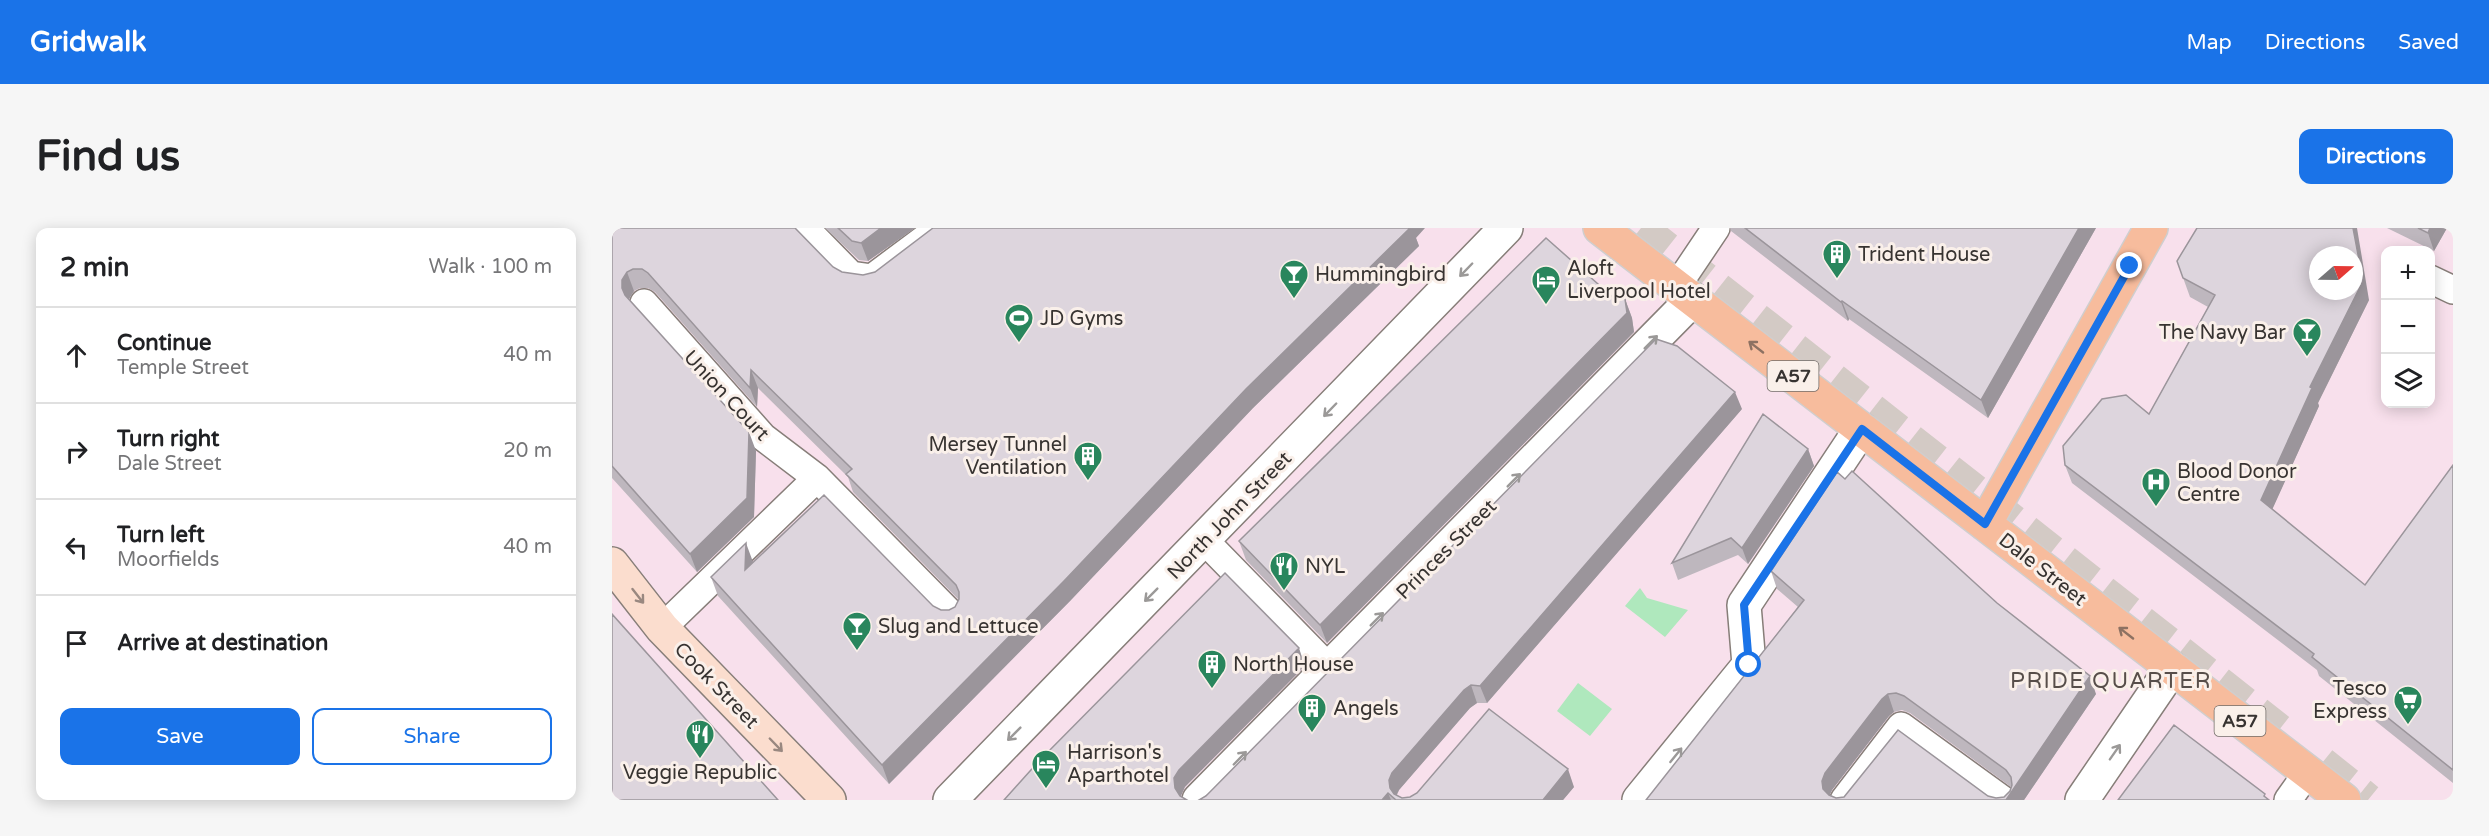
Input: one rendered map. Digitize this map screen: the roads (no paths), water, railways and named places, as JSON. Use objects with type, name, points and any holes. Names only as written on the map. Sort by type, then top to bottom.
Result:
[{"type":"main road","name":"Dale Street","points":[[1600,228],[2344,800]]},
{"type":"main road","points":[[1985,524],[2151,228]]},
{"type":"street","name":"North John Street","points":[[950,800],[1506,228]]},
{"type":"street","name":"Princes Street","points":[[1199,800],[1329,668],[1685,293]]},
{"type":"street","points":[[1639,800],[1749,665],[1744,605],[1862,429]]},
{"type":"street","name":"Cook Street","points":[[612,564],[662,628],[829,800]]},
{"type":"street","points":[[2082,800],[2172,668]]},
{"type":"lane","points":[[805,228],[851,275],[872,278],[939,228]]},
{"type":"lane","points":[[1685,293],[1716,228]]},
{"type":"lane","points":[[2435,282],[2453,291]]},
{"type":"lane","name":"Union Court","points":[[644,303],[763,437],[817,478],[951,614]]},
{"type":"lane","points":[[662,628],[817,478]]},
{"type":"lane","points":[[1204,540],[1329,668]]},
{"type":"lane","points":[[1844,800],[1901,726],[2003,800]]},
{"type":"lane","points":[[2288,800],[2308,772]]},
{"type":"tunnel","points":[[1641,228],[2279,730]]},
{"type":"tunnel","points":[[2322,763],[2368,800]]},
{"type":"place","name":"Trident House","points":[[1837,280]]},
{"type":"place","name":"Hummingbird","points":[[1294,300]]},
{"type":"place","name":"Aloft Liverpool Hotel","points":[[1546,306]]},
{"type":"place","name":"JD Gyms","points":[[1019,344]]},
{"type":"place","name":"The Navy Bar","points":[[2307,358]]},
{"type":"place","name":"Mersey Tunnel Ventilation","points":[[1088,482]]},
{"type":"place","name":"Blood Donor Centre","points":[[2156,508]]},
{"type":"place","name":"NYL","points":[[1284,592]]},
{"type":"place","name":"Slug and Lettuce","points":[[857,652]]},
{"type":"place","name":"North House","points":[[1212,690]]},
{"type":"place","name":"Tesco Express","points":[[2408,726]]},
{"type":"place","name":"Angels","points":[[1312,734]]},
{"type":"place","name":"Veggie Republic","points":[[700,760]]},
{"type":"place","name":"Harrison's Aparthotel","points":[[1046,790]]},
{"type":"district","name":"PRIDE QUARTER","points":[[2111,680]]}]
